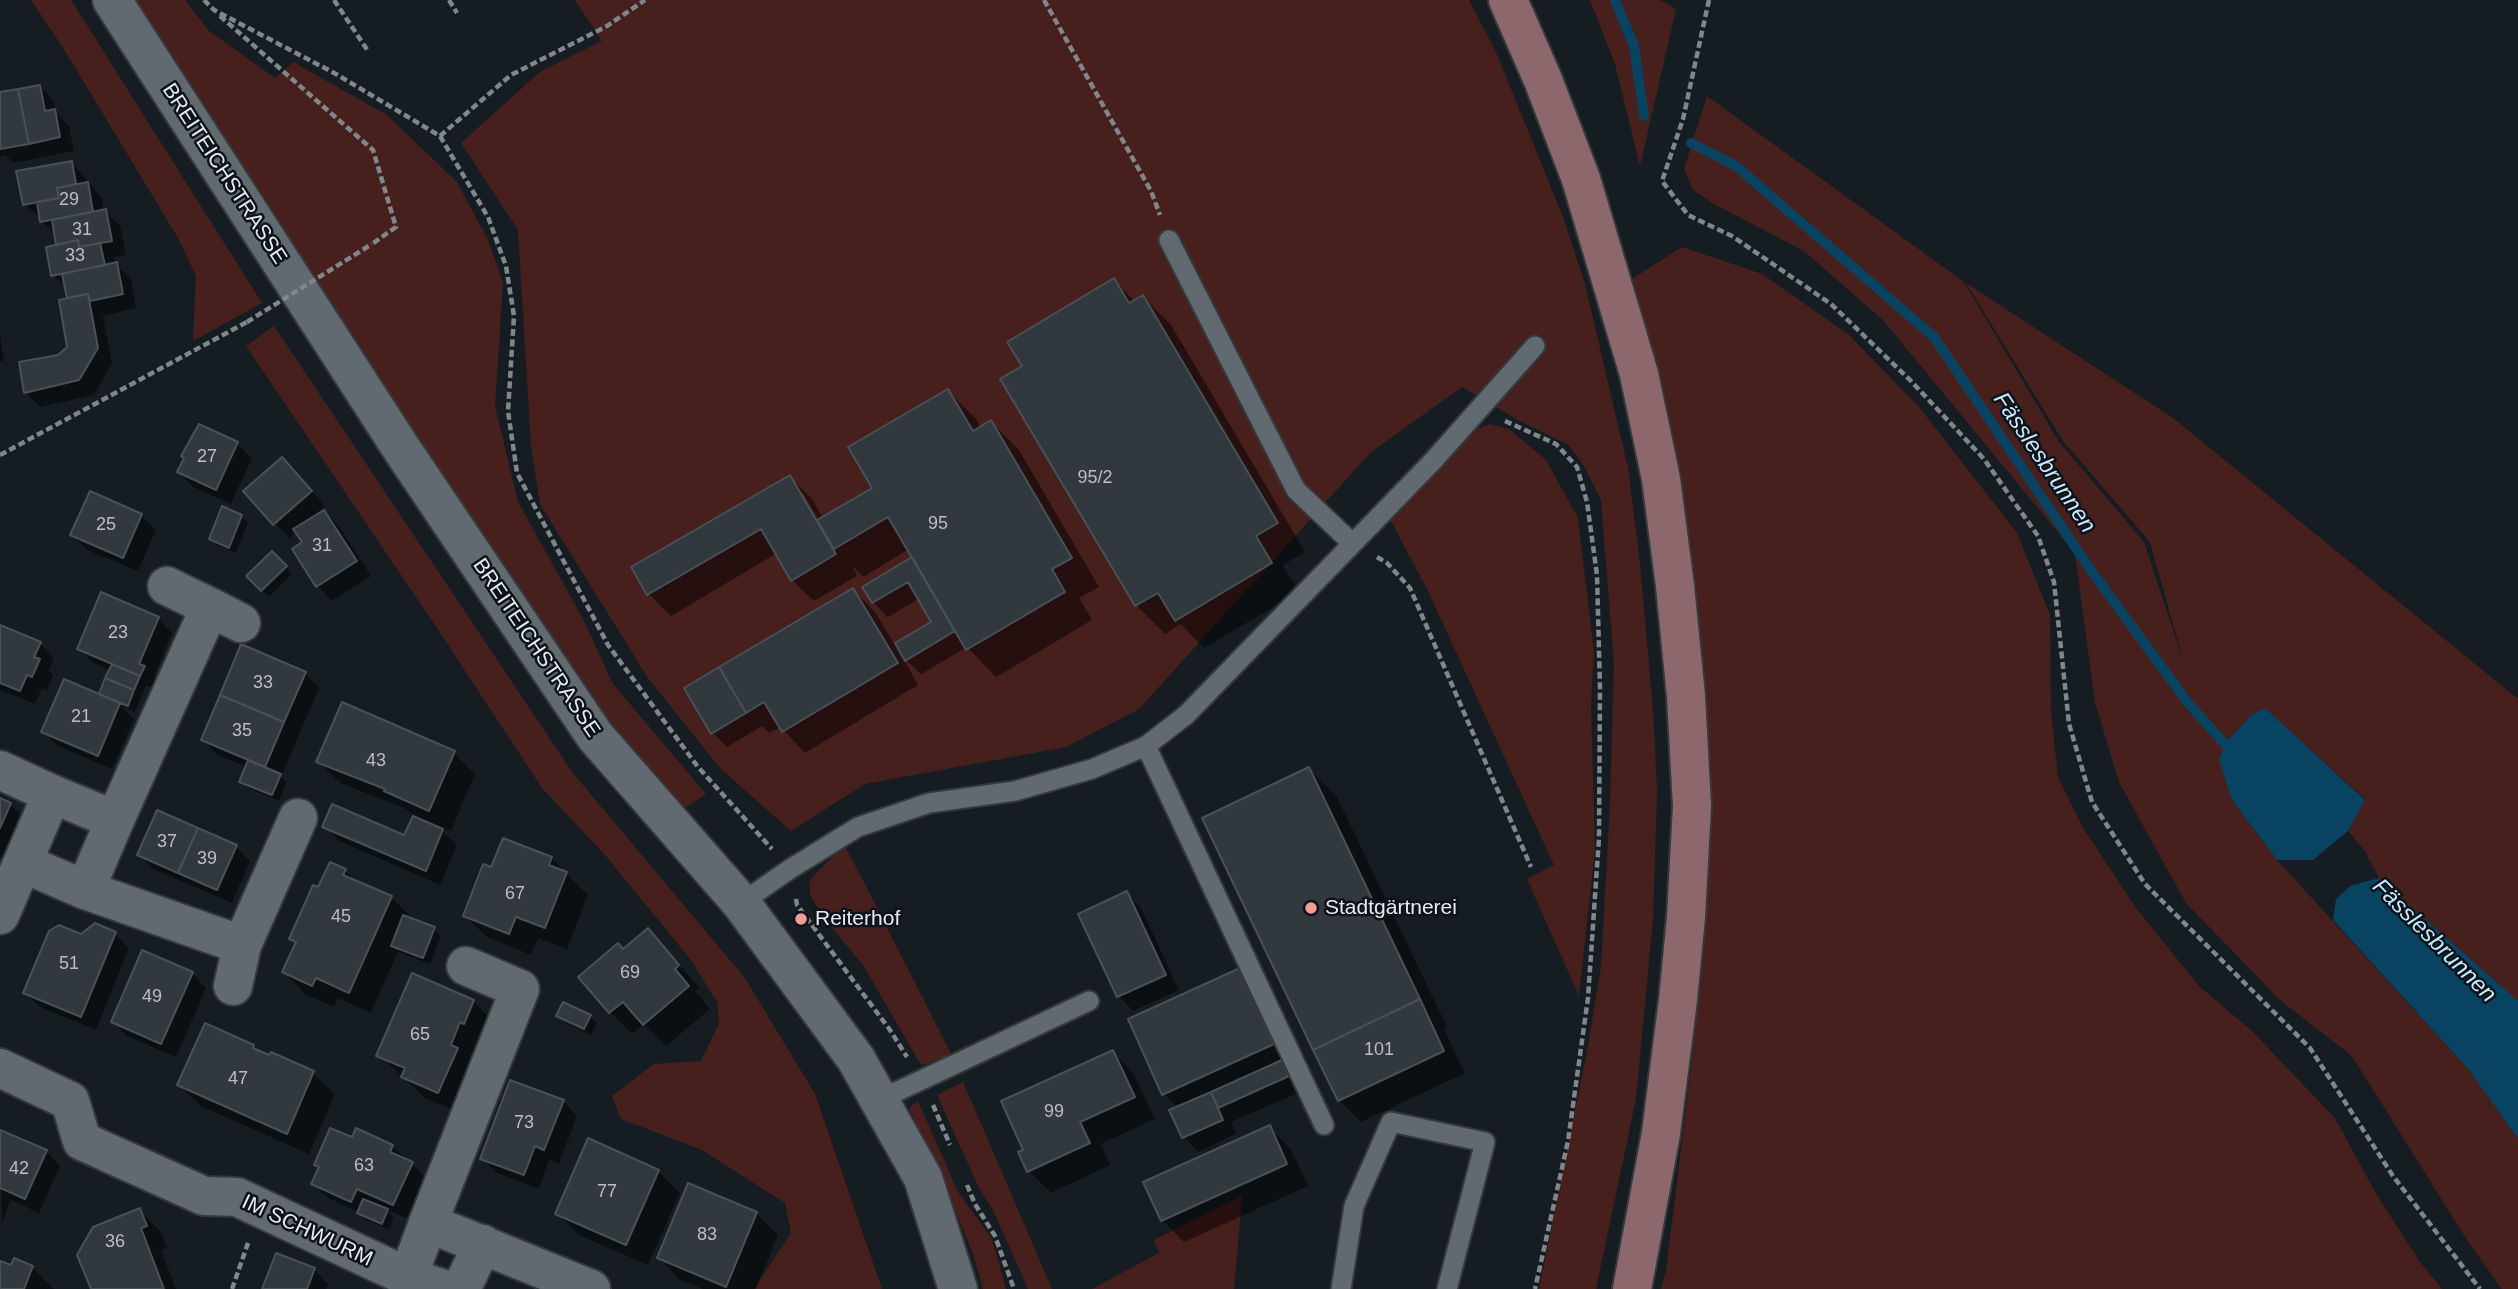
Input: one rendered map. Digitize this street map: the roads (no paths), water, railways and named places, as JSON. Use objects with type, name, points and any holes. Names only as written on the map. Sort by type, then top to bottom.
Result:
[{"type":"main road","points":[[1508,0],[1544,80],[1581,179],[1639,374],[1661,480],[1686,696],[1692,806],[1681,973],[1661,1133],[1632,1289]]},
{"type":"street","name":"BREITEICHSTRASSE","points":[[112,0],[401,448],[595,736],[741,903],[856,1059],[923,1178],[958,1289]]},
{"type":"street","points":[[85,890],[115,820],[226,615],[167,586]]},
{"type":"street","points":[[0,770],[115,820]]},
{"type":"street","points":[[0,915],[52,794]]},
{"type":"street","points":[[233,986],[242,946],[298,818]]},
{"type":"street","points":[[23,863],[85,890],[242,946]]},
{"type":"street","points":[[408,1277],[520,989],[467,967]]},
{"type":"street","name":"IM SCHWURM","points":[[0,1068],[70,1101],[82,1142],[204,1196],[237,1197],[408,1277],[444,1289]]},
{"type":"street","points":[[428,1223],[591,1289]]},
{"type":"street","points":[[461,1289],[483,1244]]},
{"type":"lane","points":[[1169,240],[1296,490],[1352,543]]},
{"type":"lane","points":[[741,903],[858,827],[929,803],[1015,791],[1092,769],[1146,746],[1186,715],[1433,461],[1535,346]]},
{"type":"lane","points":[[1146,746],[1324,1125]]},
{"type":"lane","points":[[879,1100],[1089,1001]]},
{"type":"lane","points":[[1341,1289],[1354,1206],[1391,1122],[1485,1142],[1447,1289]]},
{"type":"water","points":[[2265,708],[2365,800],[2348,831],[2313,860],[2277,860],[2232,800],[2219,760],[2225,744],[2251,715]]},
{"type":"water","points":[[2379,878],[2518,1001],[2518,1139],[2469,1070],[2333,920],[2336,899],[2350,886]]},
{"type":"waterway","name":"Fässlesbrunnen","points":[[1615,0],[1634,46],[1644,116]]},
{"type":"waterway","name":"Fässlesbrunnen","points":[[1691,143],[1736,166],[1934,337],[2090,569],[2188,703],[2234,754]]},
{"type":"place","name":"Stadtgärtnerei","points":[[1311,908]]},
{"type":"place","name":"Reiterhof","points":[[801,919]]}]
